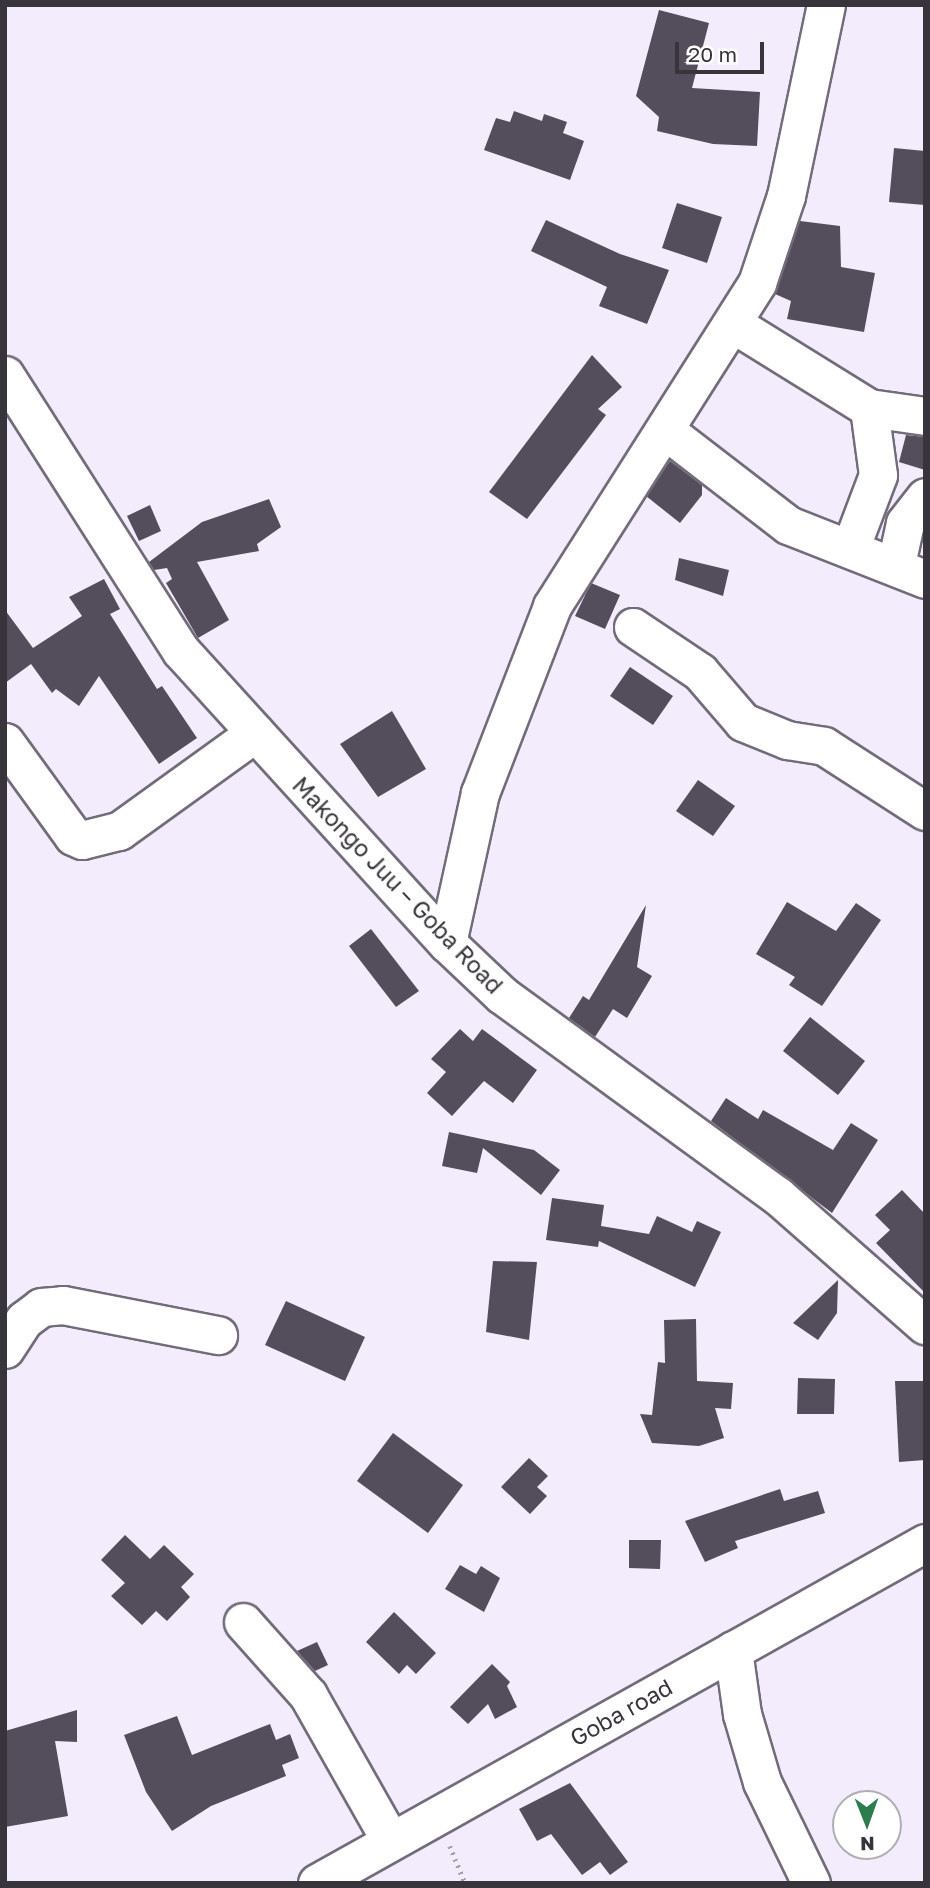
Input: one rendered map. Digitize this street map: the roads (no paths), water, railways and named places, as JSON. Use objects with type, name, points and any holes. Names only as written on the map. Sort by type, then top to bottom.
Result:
[{"type":"street","points":[[447,943],[480,793],[547,618],[735,325],[757,284],[786,196],[826,5]]},
{"type":"street","points":[[735,325],[869,408],[925,416]]},
{"type":"street","name":"Makongo Juu – Goba Road","points":[[6,376],[181,651],[447,943],[502,995],[778,1196],[925,1325]]},
{"type":"street","points":[[850,549],[878,475],[869,408]]},
{"type":"street","points":[[666,430],[788,525],[910,571],[905,523],[925,497]]},
{"type":"street","points":[[633,627],[700,672],[743,722],[787,740],[824,746],[891,784],[925,811]]},
{"type":"street","points":[[5,742],[73,836],[82,839],[118,831],[255,733]]},
{"type":"street","points":[[5,1349],[24,1320],[41,1307],[63,1305],[218,1335]]},
{"type":"street","name":"Goba road","points":[[317,1883],[925,1543]]},
{"type":"street","points":[[243,1622],[308,1695],[390,1840]]},
{"type":"street","points":[[733,1650],[742,1714],[762,1782],[811,1883]]}]
